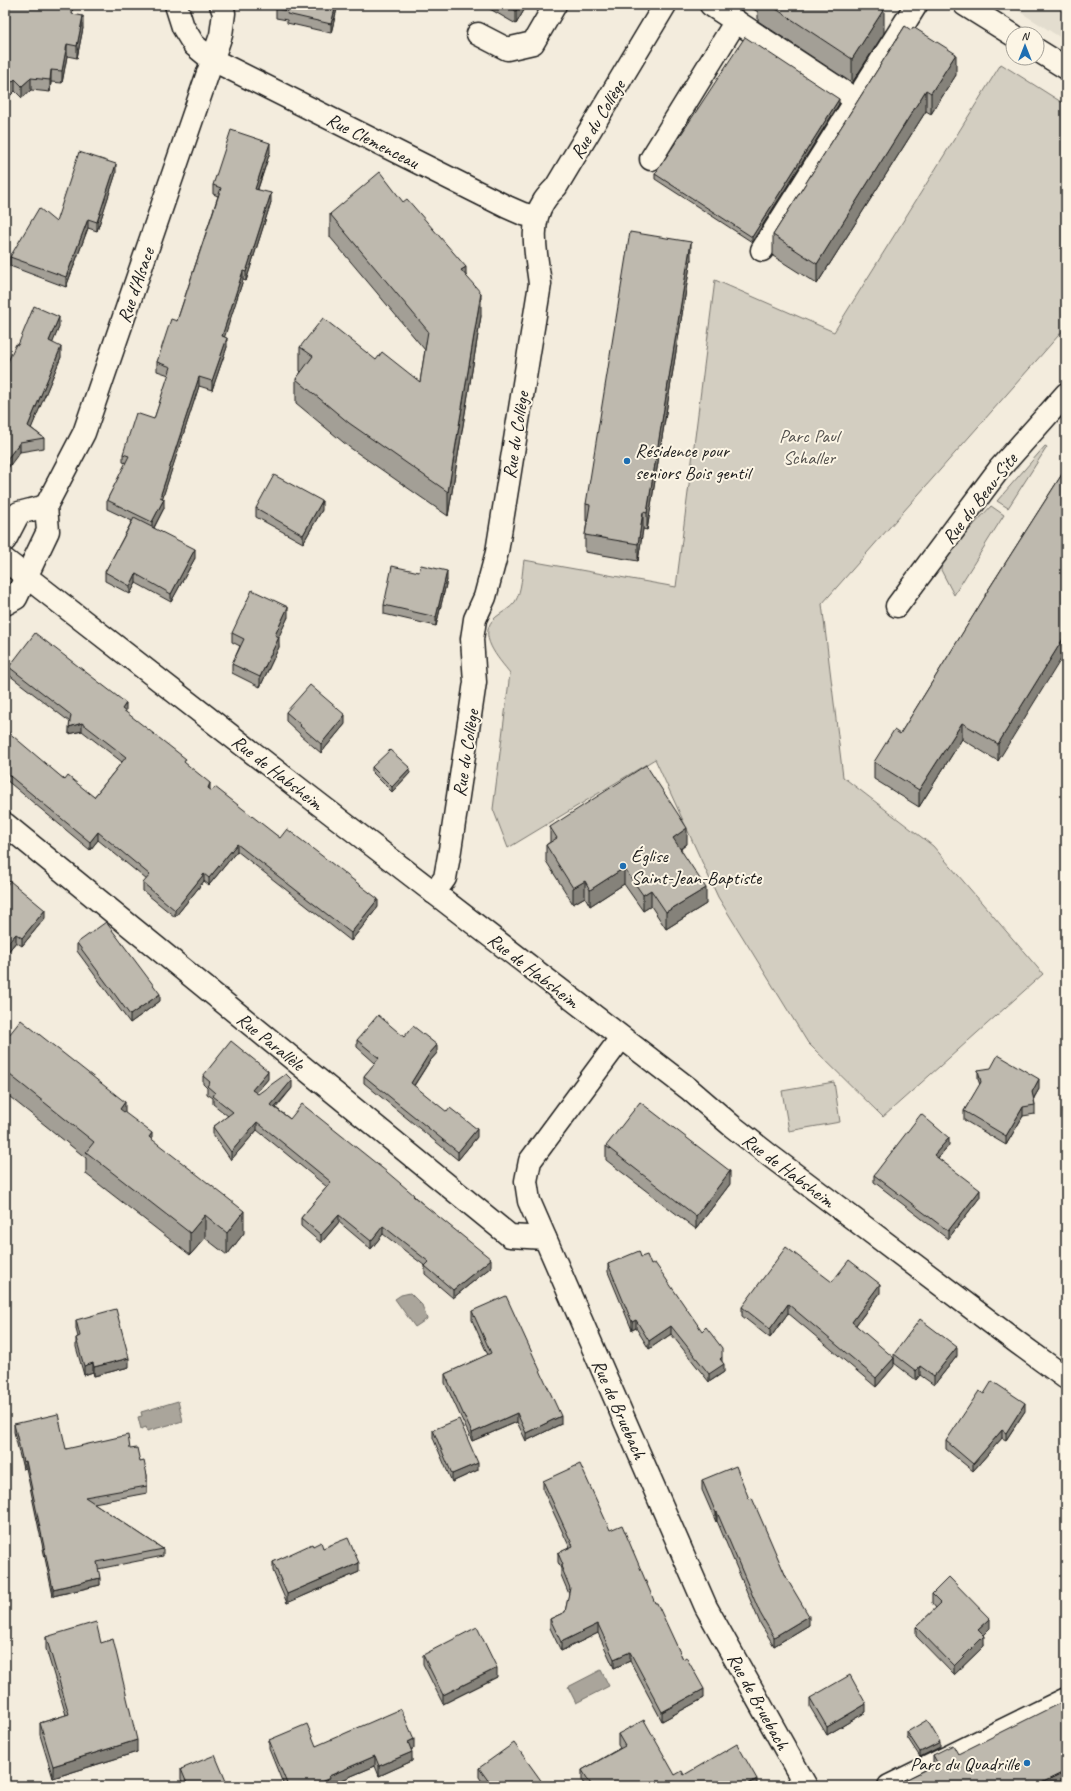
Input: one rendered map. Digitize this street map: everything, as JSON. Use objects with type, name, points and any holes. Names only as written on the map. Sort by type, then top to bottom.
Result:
[{"type":"street","points":[[176,5],[183,27],[194,45],[211,59]]},
{"type":"street","name":"Rue d'Alsace","points":[[46,506],[84,433],[211,59],[221,35],[224,13],[221,5]]},
{"type":"street","points":[[478,34],[506,50],[533,43],[555,5]]},
{"type":"street","name":"Rue du Collège","points":[[434,893],[445,878],[450,850],[475,682],[472,639],[475,619],[485,597],[497,552],[540,284],[535,243],[536,217],[544,201],[556,187],[665,5]]},
{"type":"street","points":[[711,5],[856,100]]},
{"type":"street","points":[[762,250],[916,5]]},
{"type":"street","points":[[965,5],[1005,30]]},
{"type":"street","points":[[652,159],[736,21]]},
{"type":"street","points":[[1045,55],[1066,68]]},
{"type":"street","name":"Rue Clemenceau","points":[[211,59],[507,207],[523,214],[536,217]]},
{"type":"street","name":"Rue du Beau-Site","points":[[896,606],[1000,468],[1066,394]]},
{"type":"street","points":[[5,540],[19,513],[46,506],[48,531],[16,598],[5,604]]},
{"type":"street","name":"Rue de Habsheim","points":[[5,560],[621,1038],[689,1089],[769,1155],[1066,1378]]},
{"type":"street","name":"Rue Parallèle","points":[[5,824],[510,1236],[545,1238]]},
{"type":"street","name":"Rue de Bruebach","points":[[621,1038],[530,1161],[526,1180],[529,1201],[706,1607],[806,1786]]},
{"type":"street","points":[[889,1786],[952,1753],[1066,1699]]},
{"type":"shaded area","points":[[1009,5],[1066,5],[1066,41],[1045,28],[1045,26],[1042,26]]},
{"type":"shaded area","points":[[410,1293],[422,1305],[427,1319],[415,1327],[395,1299],[401,1295]]},
{"type":"shaded area","points":[[178,1401],[183,1421],[147,1431],[146,1427],[141,1429],[138,1417],[142,1416],[141,1412]]},
{"type":"shaded area","points":[[601,1670],[609,1686],[576,1703],[568,1687]]},
{"type":"green space","name":"Parc Paul Schaller","points":[[1001,64],[1066,105],[1066,327],[822,604],[843,777],[933,846],[1043,974],[883,1117],[808,1043],[718,897],[655,759],[508,848],[493,809],[510,673],[495,654],[488,638],[488,631],[490,624],[496,617],[511,607],[515,602],[520,587],[524,560],[676,587],[715,280],[834,332]]},
{"type":"green space","points":[[1045,446],[1047,447],[1008,508],[997,501]]},
{"type":"green space","points":[[991,506],[1004,515],[954,595],[941,570],[943,559]]},
{"type":"green space","points":[[834,1082],[840,1122],[789,1131],[782,1091]]},
{"type":"building","points":[[5,5],[62,5],[73,7],[72,14],[83,16],[77,46],[67,44],[62,71],[51,70],[50,80],[31,78],[22,86],[15,79],[5,89]]},
{"type":"building","points":[[277,5],[336,5],[331,24],[287,14],[288,11],[276,9]]},
{"type":"building","points":[[506,5],[519,5],[516,11]]},
{"type":"building","points":[[770,5],[877,5],[884,9],[852,59]]},
{"type":"building","points":[[905,26],[911,30],[913,27],[956,54],[931,93],[926,90],[817,264],[773,235]]},
{"type":"building","points":[[745,37],[839,99],[752,237],[655,174]]},
{"type":"building","points":[[231,130],[270,143],[255,189],[271,193],[246,272],[243,271],[222,336],[227,338],[212,381],[199,377],[160,497],[164,499],[152,522],[107,500],[129,456],[123,454],[136,413],[154,419],[171,367],[157,362],[171,319],[177,321],[221,188],[213,185]]},
{"type":"building","points":[[79,152],[116,164],[97,222],[88,219],[66,277],[10,257],[39,208],[56,222]]},
{"type":"building","points":[[380,172],[403,202],[407,199],[466,267],[461,270],[481,293],[448,492],[349,423],[296,379],[313,356],[300,347],[323,318],[376,360],[382,352],[420,382],[428,331],[330,214]]},
{"type":"building","name":"Résidence pour seniors Bois gentil","points":[[630,232],[691,242],[647,513],[643,512],[638,544],[585,535],[590,505],[586,504]]},
{"type":"building","points":[[34,306],[59,317],[49,341],[61,347],[28,426],[44,438],[20,442],[5,462],[5,368],[16,344],[18,345]]},
{"type":"building","points":[[1066,468],[1066,634],[998,744],[962,723],[919,790],[874,762],[894,730],[900,734],[985,595]]},
{"type":"building","points":[[274,475],[322,501],[303,535],[256,508]]},
{"type":"building","points":[[134,518],[195,549],[171,594],[136,574],[130,586],[105,572]]},
{"type":"building","points":[[421,565],[447,571],[436,617],[384,605],[392,566],[419,572]]},
{"type":"building","points":[[252,590],[288,607],[275,635],[279,637],[260,677],[232,664],[244,639],[232,633]]},
{"type":"building","points":[[35,633],[126,703],[122,709],[186,759],[184,762],[210,783],[208,788],[212,791],[215,787],[280,838],[287,829],[378,899],[351,933],[237,844],[209,878],[204,874],[175,910],[143,883],[150,875],[98,832],[90,842],[5,772],[5,733],[7,731],[65,780],[68,776],[94,797],[126,757],[82,723],[69,727],[71,715],[9,667]]},
{"type":"building","points":[[310,685],[345,715],[321,744],[286,712]]},
{"type":"building","points":[[390,750],[410,768],[392,787],[372,767]]},
{"type":"building","name":"Église Saint-Jean-Baptiste","points":[[646,765],[687,828],[673,838],[706,888],[666,912],[651,890],[643,895],[624,868],[590,890],[585,881],[573,888],[546,845],[557,838],[550,827]]},
{"type":"building","points":[[10,881],[45,910],[22,938],[16,934],[7,944],[5,943],[5,887]]},
{"type":"building","points":[[106,922],[160,994],[130,1015],[77,943]]},
{"type":"building","points":[[378,1015],[404,1037],[413,1026],[437,1045],[429,1054],[411,1083],[447,1112],[450,1108],[477,1129],[458,1152],[364,1076],[379,1058],[357,1040]]},
{"type":"building","points":[[21,1020],[125,1102],[120,1109],[152,1133],[149,1137],[244,1211],[227,1233],[205,1215],[190,1233],[86,1152],[94,1142],[5,1071],[5,1040]]},
{"type":"building","points":[[231,1041],[268,1071],[252,1090],[258,1094],[286,1074],[292,1080],[271,1105],[290,1119],[302,1104],[387,1172],[414,1195],[413,1196],[491,1259],[453,1290],[425,1266],[429,1262],[383,1226],[371,1241],[339,1215],[321,1235],[301,1218],[331,1182],[257,1122],[231,1152],[213,1127],[233,1112],[213,1096],[215,1093],[207,1086],[210,1082],[203,1076]]},
{"type":"building","points":[[998,1055],[1039,1079],[1032,1092],[1035,1105],[1023,1107],[1006,1136],[964,1111],[981,1082],[978,1070],[991,1068]]},
{"type":"building","points":[[640,1102],[730,1171],[696,1216],[606,1146]]},
{"type":"building","points":[[921,1114],[949,1138],[934,1155],[980,1190],[948,1231],[874,1175]]},
{"type":"building","points":[[786,1247],[832,1282],[849,1260],[880,1284],[852,1322],[894,1358],[876,1378],[788,1304],[770,1329],[742,1307]]},
{"type":"building","points":[[639,1251],[641,1257],[647,1255],[651,1265],[655,1263],[702,1331],[706,1327],[722,1348],[722,1357],[720,1359],[724,1364],[709,1374],[671,1326],[649,1341],[636,1320],[632,1322],[608,1264]]},
{"type":"building","points":[[506,1296],[561,1416],[526,1433],[517,1413],[472,1433],[445,1374],[491,1353],[472,1311]]},
{"type":"building","points":[[116,1309],[129,1358],[94,1367],[93,1363],[84,1366],[76,1338],[80,1336],[76,1320]]},
{"type":"building","points":[[920,1319],[957,1347],[934,1376],[920,1366],[916,1371],[894,1354]]},
{"type":"building","points":[[992,1381],[1025,1403],[1006,1433],[1002,1430],[973,1464],[946,1441],[979,1391],[984,1394]]},
{"type":"building","points":[[58,1414],[66,1449],[128,1435],[130,1449],[137,1448],[140,1462],[144,1461],[147,1475],[147,1486],[85,1497],[163,1549],[97,1562],[100,1578],[53,1589],[26,1461],[23,1462],[14,1424]]},
{"type":"building","points":[[459,1419],[478,1463],[452,1474],[433,1430]]},
{"type":"building","points":[[580,1464],[610,1530],[622,1525],[655,1603],[657,1603],[683,1659],[686,1657],[704,1689],[662,1712],[630,1652],[614,1659],[598,1624],[561,1642],[550,1619],[565,1612],[570,1588],[561,1566],[563,1565],[558,1553],[573,1546],[543,1481]]},
{"type":"building","points":[[736,1466],[749,1499],[752,1498],[787,1579],[809,1616],[774,1637],[760,1613],[702,1480]]},
{"type":"building","points":[[348,1538],[359,1563],[287,1594],[273,1562],[312,1544],[313,1546],[321,1542],[323,1548]]},
{"type":"building","points":[[949,1577],[990,1619],[978,1630],[984,1636],[954,1666],[916,1627],[941,1603],[932,1594]]},
{"type":"building","points":[[96,1622],[101,1643],[113,1639],[137,1740],[53,1766],[40,1723],[69,1714],[46,1637]]},
{"type":"building","points":[[477,1627],[497,1668],[443,1695],[423,1655]]},
{"type":"building","points":[[850,1675],[866,1704],[827,1727],[810,1698]]},
{"type":"building","points":[[1060,1703],[1066,1716],[1066,1771],[1035,1786],[903,1786],[901,1782],[938,1764],[933,1755],[953,1745],[958,1754]]},
{"type":"building","points":[[401,1709],[414,1739],[408,1742],[412,1752],[379,1766],[375,1756],[329,1776],[330,1778],[311,1786],[288,1786],[269,1740],[307,1724],[316,1746]]},
{"type":"building","points":[[644,1720],[675,1775],[682,1771],[684,1775],[737,1744],[757,1779],[744,1786],[592,1786],[582,1770],[625,1746],[618,1734]]},
{"type":"building","points":[[927,1720],[940,1742],[920,1752],[907,1732]]},
{"type":"building","points":[[514,1743],[545,1786],[492,1786],[479,1768]]},
{"type":"building","points":[[215,1755],[228,1786],[188,1786],[181,1769]]},
{"type":"place","name":"Résidence pour seniors Bois gentil","points":[[627,461]]},
{"type":"place","name":"Église Saint-Jean-Baptiste","points":[[623,866]]},
{"type":"place","name":"Parc du Quadrille","points":[[1027,1763]]}]
